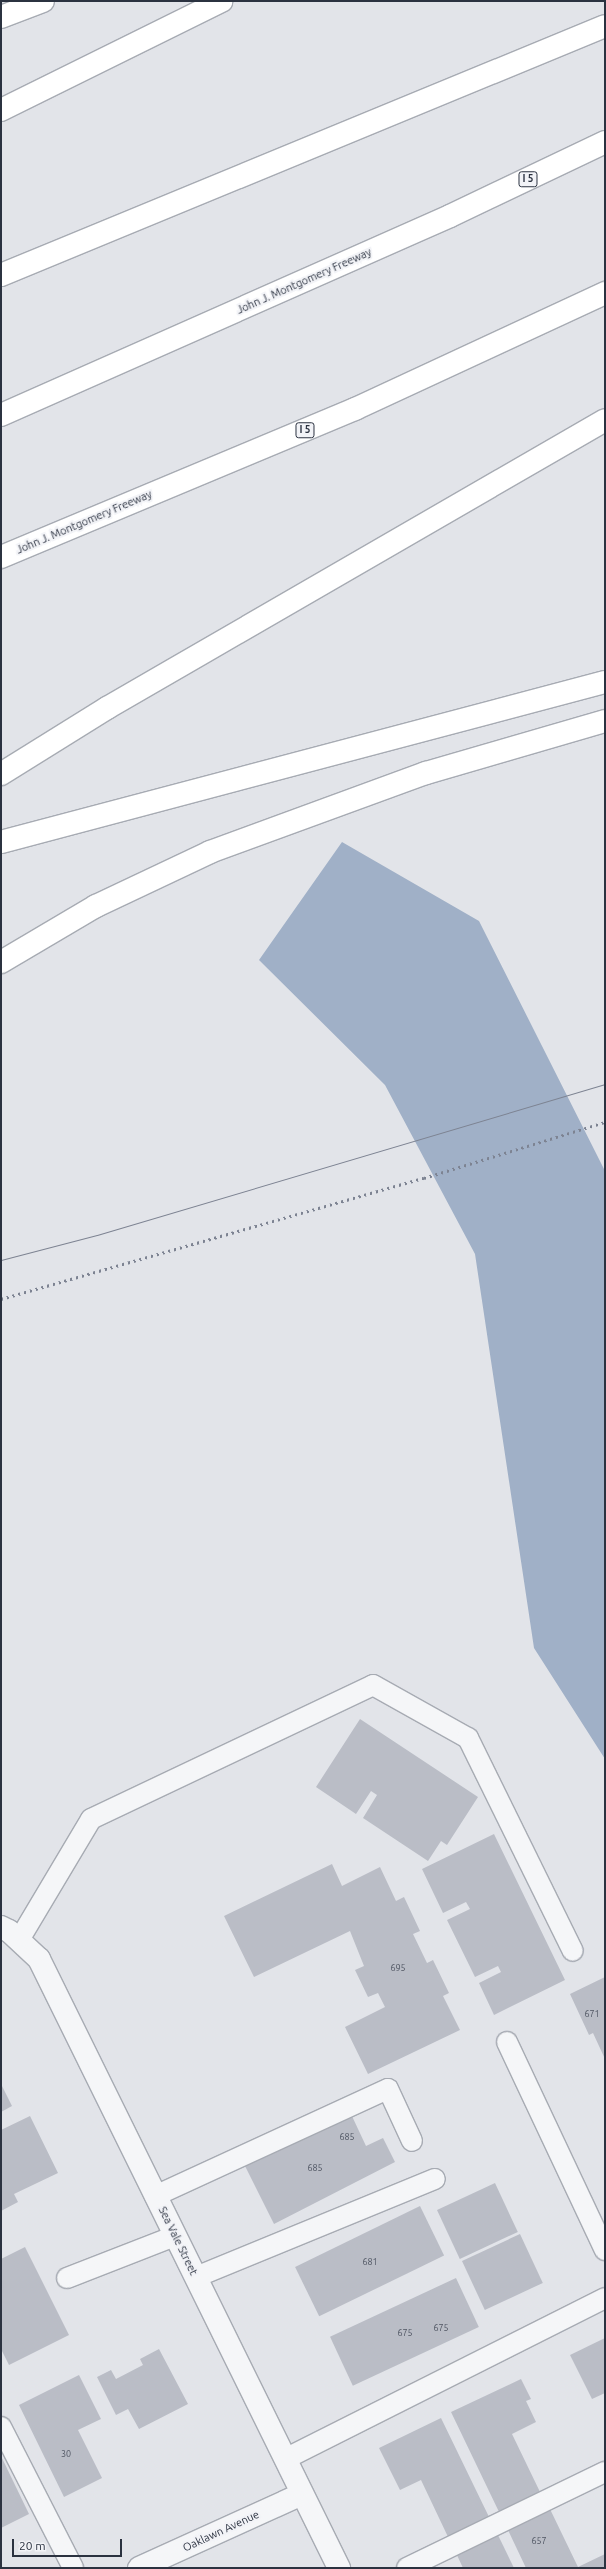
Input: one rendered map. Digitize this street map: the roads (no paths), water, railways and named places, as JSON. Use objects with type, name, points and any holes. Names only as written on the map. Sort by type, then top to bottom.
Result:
[{"type":"highway","points":[[1,17],[43,1]]},
{"type":"highway","points":[[1,110],[222,1]]},
{"type":"highway","points":[[1,275],[605,26]]},
{"type":"highway","name":"John J. Montgomery Freeway","points":[[1,414],[450,216],[605,142]]},
{"type":"highway","name":"John J. Montgomery Freeway","points":[[1,557],[355,409],[605,293]]},
{"type":"highway","points":[[1,774],[107,708],[605,420]]},
{"type":"highway","points":[[1,842],[605,682]]},
{"type":"highway","points":[[1,962],[96,906],[210,852],[426,773],[605,721]]},
{"type":"street","name":"Sea Vale Street","points":[[1,1927],[19,1940],[39,1959],[339,2568]]},
{"type":"street","name":"Oaklawn Avenue","points":[[140,2568],[302,2494]]},
{"type":"lane","points":[[19,1940],[90,1819],[373,1684],[468,1738],[573,1951]]},
{"type":"lane","points":[[507,2042],[605,2250]]},
{"type":"lane","points":[[155,2196],[388,2089],[412,2141]]},
{"type":"lane","points":[[196,2277],[435,2179]]},
{"type":"lane","points":[[67,2278],[175,2236]]},
{"type":"lane","points":[[285,2459],[605,2298]]},
{"type":"lane","points":[[1,2427],[73,2568]]},
{"type":"lane","points":[[407,2568],[605,2472]]},
{"type":"water","points":[[342,842],[479,921],[605,1171],[605,1759],[534,1648],[475,1254],[385,1085],[259,960]]},
{"type":"tram line","points":[[1,1260],[97,1235],[605,1084]]},
{"type":"railway","points":[[1,1299],[424,1178],[605,1122]]}]
